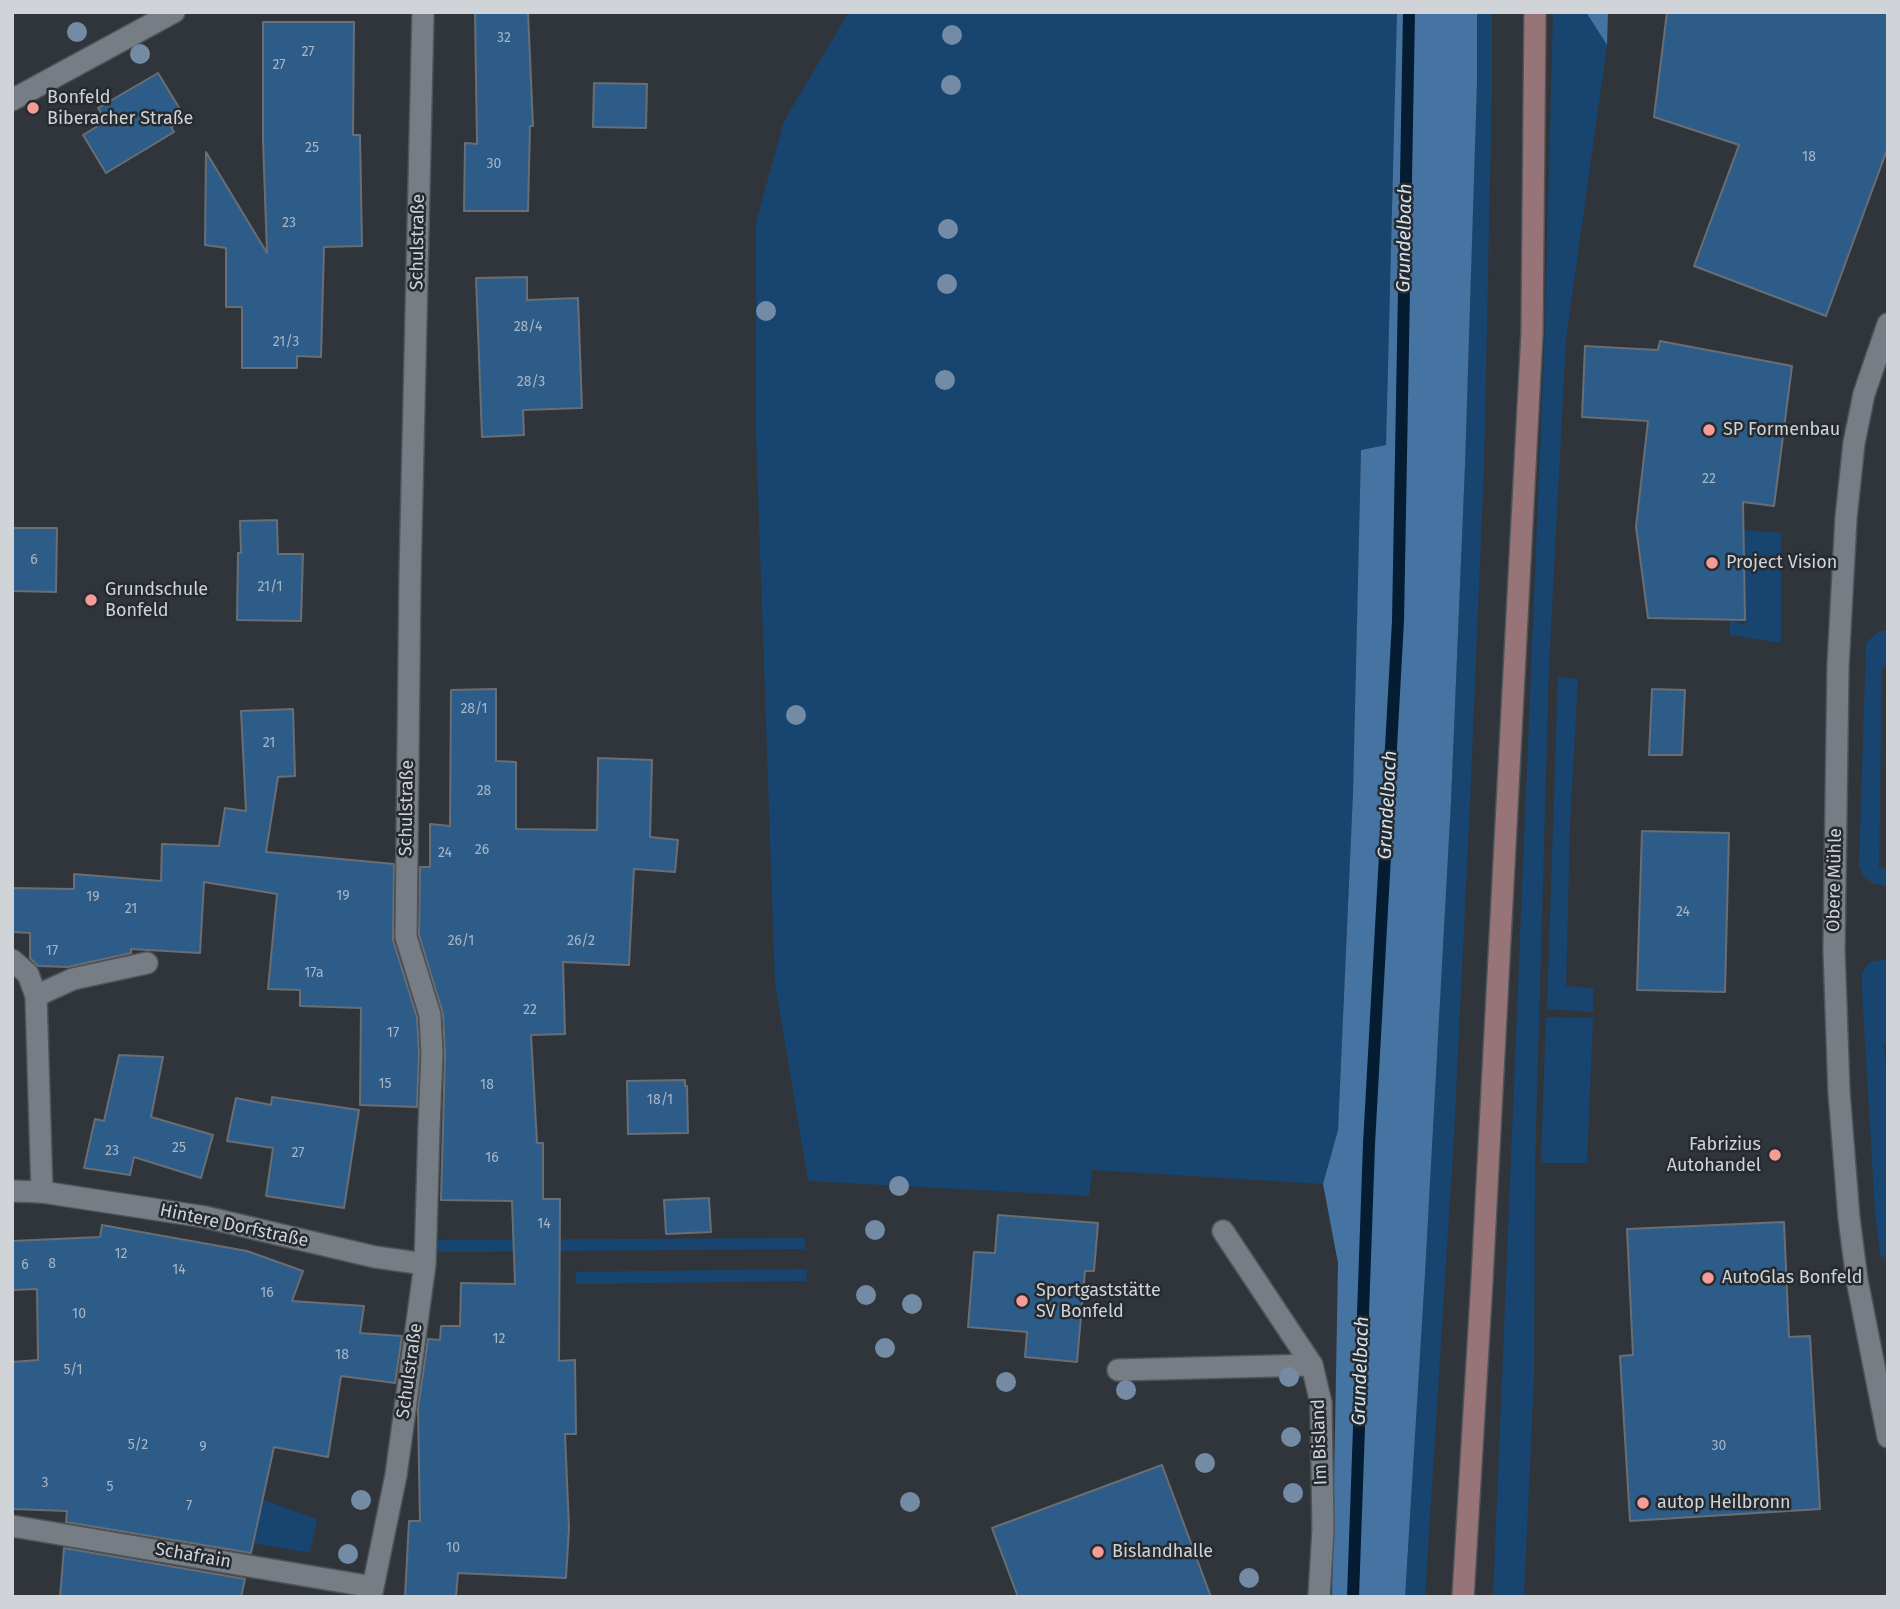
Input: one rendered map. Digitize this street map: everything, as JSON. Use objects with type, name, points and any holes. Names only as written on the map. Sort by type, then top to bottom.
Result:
[{"type":"main road","points":[[1463,1597],[1532,332],[1535,12]]},
{"type":"street","points":[[12,100],[174,12]]},
{"type":"street","name":"Schulstraße","points":[[372,1592],[396,1475],[425,1264],[432,1053],[430,1015],[406,937],[410,577],[423,12]]},
{"type":"street","name":"Obere Mühle","points":[[1888,324],[1862,406],[1854,443],[1846,518],[1838,666],[1834,950],[1839,1092],[1849,1218],[1857,1280],[1888,1437]]},
{"type":"street","points":[[12,960],[28,974],[36,996],[42,1192]]},
{"type":"street","points":[[36,996],[73,979],[147,963]]},
{"type":"street","name":"Hintere Dorfstraße","points":[[12,1191],[42,1192],[205,1217],[375,1257],[425,1264]]},
{"type":"street","name":"Im Bisland","points":[[1223,1231],[1312,1365],[1321,1403],[1323,1530],[1319,1597]]},
{"type":"street","points":[[1118,1370],[1312,1365]]},
{"type":"street","name":"Schafrain","points":[[12,1526],[372,1592]]},
{"type":"shaded area","points":[[849,12],[1397,12],[1386,445],[1361,450],[1353,793],[1338,1130],[1323,1184],[1092,1170],[1089,1196],[808,1181],[775,983],[756,434],[756,222],[784,121]]},
{"type":"shaded area","points":[[1397,12],[1477,12],[1465,465],[1451,801],[1405,1597],[1332,1597],[1338,1263],[1323,1184],[1338,1130],[1353,793],[1361,450],[1386,445]]},
{"type":"shaded area","points":[[1477,12],[1492,12],[1492,83],[1484,466],[1470,802],[1454,1135],[1425,1597],[1405,1597],[1451,801],[1465,465]]},
{"type":"shaded area","points":[[1553,12],[1586,12],[1607,45],[1566,339],[1549,665],[1535,1164],[1534,1375],[1524,1597],[1493,1597],[1545,329]]},
{"type":"shaded area","points":[[1586,12],[1608,12],[1607,45]]},
{"type":"shaded area","points":[[1743,530],[1781,533],[1781,643],[1730,635],[1730,619],[1745,626]]},
{"type":"shaded area","points":[[1879,631],[1887,631],[1888,666],[1882,667],[1879,868],[1888,869],[1888,886],[1872,883],[1863,876],[1859,867],[1866,643]]},
{"type":"shaded area","points":[[1558,677],[1578,679],[1570,823],[1566,986],[1593,988],[1593,1012],[1547,1009]]},
{"type":"shaded area","points":[[1888,959],[1888,1043],[1884,1044],[1888,1097],[1888,1259],[1880,1255],[1875,1212],[1862,973],[1870,962]]},
{"type":"shaded area","points":[[1546,1017],[1593,1018],[1587,1163],[1541,1163]]},
{"type":"shaded area","points":[[805,1238],[805,1249],[435,1252],[435,1240]]},
{"type":"shaded area","points":[[807,1269],[806,1281],[576,1284],[576,1272]]},
{"type":"shaded area","points":[[263,1500],[317,1519],[310,1553],[219,1537]]},
{"type":"building","points":[[475,12],[528,12],[533,126],[530,126],[528,211],[464,211],[465,143],[477,144]]},
{"type":"building","points":[[1667,12],[1888,12],[1888,147],[1826,316],[1694,266],[1739,145],[1654,117]]},
{"type":"building","points":[[263,22],[354,22],[353,135],[360,135],[362,246],[324,247],[321,357],[297,356],[297,368],[242,368],[242,307],[226,307],[226,248],[205,245],[206,152],[267,253]]},
{"type":"building","points":[[158,73],[186,119],[171,127],[174,132],[106,173],[83,135],[106,121],[98,108]]},
{"type":"building","points":[[594,83],[647,84],[646,128],[593,127]]},
{"type":"building","points":[[527,277],[527,300],[578,298],[582,408],[523,410],[524,435],[482,437],[476,278]]},
{"type":"building","points":[[1660,341],[1792,366],[1774,506],[1743,502],[1745,620],[1648,618],[1636,527],[1648,421],[1582,417],[1585,346],[1658,350]]},
{"type":"building","points":[[277,520],[278,554],[303,554],[301,621],[237,620],[240,521]]},
{"type":"building","points":[[12,528],[57,528],[56,592],[12,591]]},
{"type":"building","points":[[496,689],[496,761],[516,762],[516,829],[597,830],[598,758],[652,760],[650,837],[678,840],[675,872],[634,869],[629,965],[563,962],[565,1034],[531,1035],[537,1143],[543,1143],[543,1199],[560,1199],[559,1361],[575,1360],[576,1434],[565,1434],[569,1528],[566,1578],[458,1573],[456,1597],[405,1597],[409,1521],[420,1521],[418,1408],[428,1339],[440,1340],[441,1326],[460,1326],[461,1283],[515,1284],[512,1201],[441,1200],[445,1054],[443,1014],[419,935],[420,867],[430,867],[430,824],[450,826],[451,690]]},
{"type":"building","points":[[1652,689],[1685,690],[1682,755],[1649,755]]},
{"type":"building","points":[[293,709],[295,776],[278,777],[266,852],[394,864],[393,940],[417,1017],[417,1107],[360,1105],[361,1008],[300,1006],[300,990],[268,989],[277,894],[204,882],[200,953],[131,949],[131,953],[68,967],[38,966],[30,958],[30,933],[12,932],[12,888],[74,889],[74,874],[161,881],[162,844],[219,846],[225,808],[246,811],[241,711]]},
{"type":"building","points":[[1642,831],[1729,833],[1725,992],[1637,990]]},
{"type":"building","points":[[119,1055],[163,1057],[151,1117],[213,1135],[201,1178],[134,1157],[130,1175],[84,1168],[95,1119],[104,1121]]},
{"type":"building","points":[[685,1080],[688,1133],[628,1134],[627,1081]]},
{"type":"building","points":[[272,1097],[359,1110],[344,1208],[266,1196],[273,1148],[227,1141],[236,1098],[271,1105]]},
{"type":"building","points":[[709,1198],[711,1232],[666,1234],[664,1200]]},
{"type":"building","name":"Sportgaststätte SV Bonfeld","points":[[998,1215],[1098,1223],[1094,1271],[1085,1271],[1077,1362],[1025,1357],[1027,1332],[968,1327],[974,1252],[995,1253]]},
{"type":"building","points":[[1784,1222],[1789,1337],[1810,1336],[1820,1509],[1630,1521],[1620,1356],[1633,1355],[1627,1229]]},
{"type":"building","points":[[102,1225],[247,1251],[303,1271],[292,1301],[364,1306],[360,1333],[402,1336],[395,1383],[341,1376],[328,1457],[274,1447],[251,1553],[66,1522],[67,1511],[12,1509],[12,1362],[38,1360],[37,1289],[12,1290],[12,1241],[100,1237]]},
{"type":"building","name":"Bislandhalle","points":[[1162,1465],[1211,1597],[1018,1597],[992,1528]]},
{"type":"building","points":[[64,1548],[245,1579],[241,1597],[60,1597]]},
{"type":"waterway","name":"Grundelbach","points":[[1353,1597],[1369,1144],[1398,621],[1409,12]]},
{"type":"place","name":"Bonfeld Biberacher Straße","points":[[33,108]]},
{"type":"place","name":"SP Formenbau","points":[[1709,430]]},
{"type":"place","name":"Project Vision","points":[[1712,563]]},
{"type":"place","name":"Grundschule Bonfeld","points":[[91,600]]},
{"type":"place","name":"Fabrizius Autohandel","points":[[1775,1155]]},
{"type":"place","name":"AutoGlas Bonfeld","points":[[1708,1278]]},
{"type":"place","name":"Sportgaststätte SV Bonfeld","points":[[1022,1301]]},
{"type":"place","name":"autop Heilbronn","points":[[1643,1503]]},
{"type":"place","name":"Bislandhalle","points":[[1098,1552]]}]
